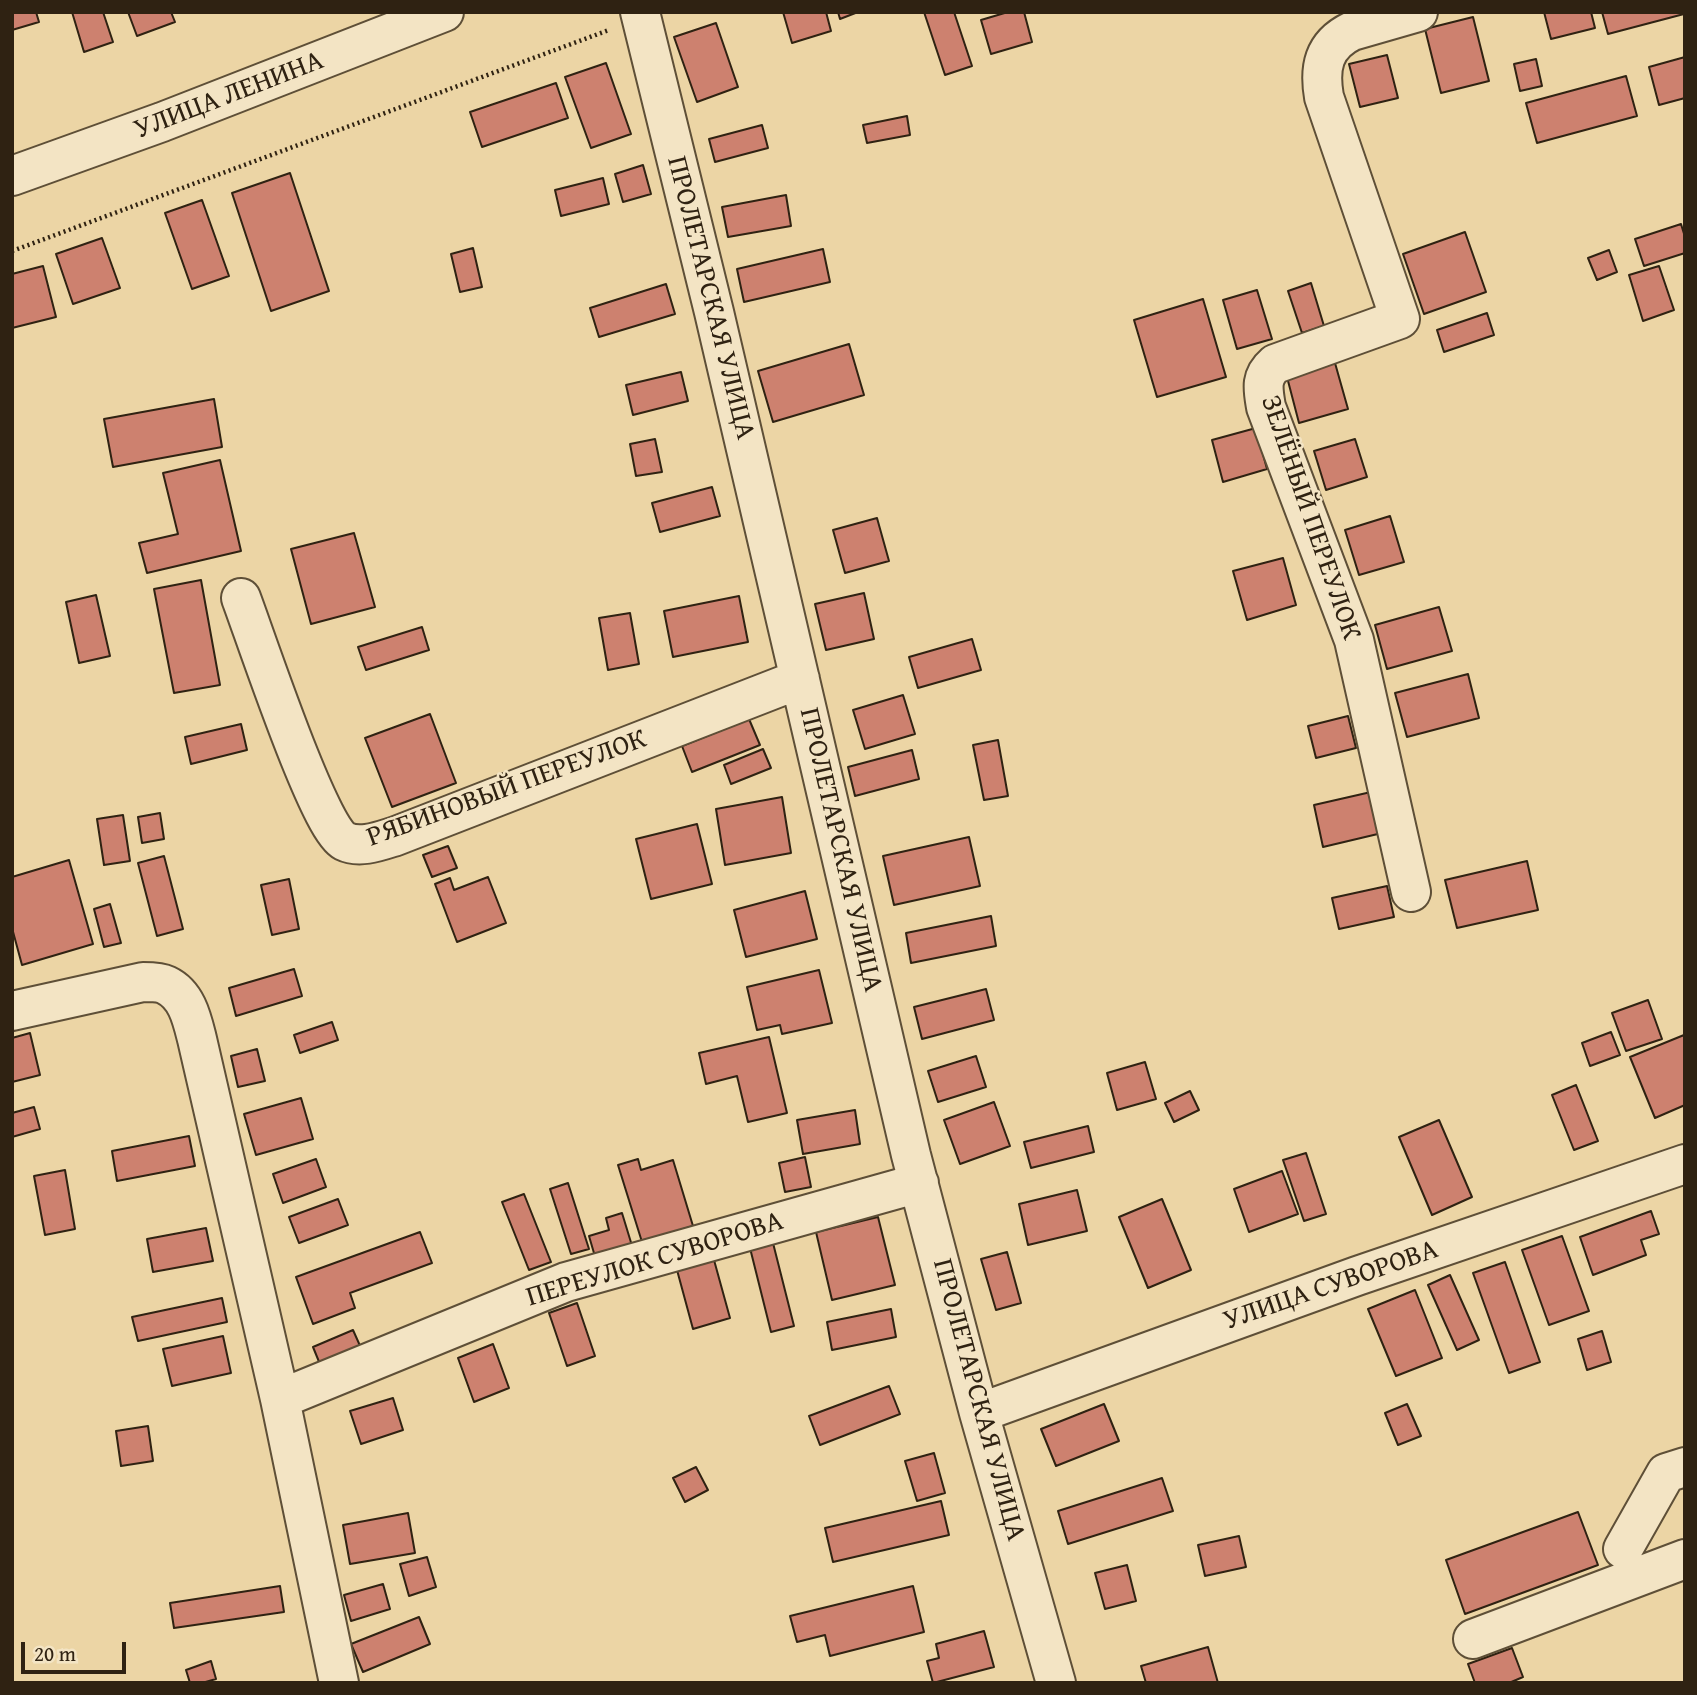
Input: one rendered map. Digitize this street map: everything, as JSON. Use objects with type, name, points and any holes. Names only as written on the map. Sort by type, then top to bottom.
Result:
[{"type":"street","name":"УЛИЦА ЛЕНИНА","points":[[12,176],[163,122],[444,12]]},
{"type":"street","name":"ЗЕЛЁНЫЙ ПЕРЕУЛОК","points":[[1411,892],[1354,640],[1266,407],[1263,388],[1264,377],[1275,364],[1400,319],[1324,97],[1322,70],[1328,50],[1342,36],[1418,12]]},
{"type":"street","name":"ПРОЛЕТАРСКАЯ УЛИЦА","points":[[641,15],[919,1183],[979,1413],[1056,1683]]},
{"type":"street","name":"РЯБИНОВЫЙ ПЕРЕУЛОК","points":[[241,598],[292,738],[324,816],[334,833],[344,841],[359,845],[396,836],[800,679]]},
{"type":"street","points":[[12,1012],[143,982],[165,984],[187,1007],[197,1039],[280,1399],[339,1683]]},
{"type":"street","name":"УЛИЦА СУВОРОВА","points":[[979,1413],[1357,1276],[1685,1164]]},
{"type":"street","name":"ПЕРЕУЛОК СУВОРОВА","points":[[280,1399],[566,1282],[919,1183]]},
{"type":"street","points":[[1473,1639],[1624,1552],[1667,1473],[1685,1467]]},
{"type":"street","points":[[1624,1552],[1685,1559]]},
{"type":"path","points":[[12,251],[641,15]]},
{"type":"building","points":[[12,12],[36,12],[39,22],[12,30]]},
{"type":"building","points":[[72,12],[103,12],[113,42],[84,52]]},
{"type":"building","points":[[128,12],[171,12],[175,22],[137,36]]},
{"type":"building","points":[[783,12],[826,12],[831,31],[792,43]]},
{"type":"building","points":[[838,12],[858,12],[840,19]]},
{"type":"building","points":[[924,12],[954,12],[972,66],[945,75]]},
{"type":"building","points":[[1008,12],[1024,12],[1032,42],[991,54],[981,20]]},
{"type":"building","points":[[1544,12],[1591,12],[1595,28],[1551,39]]},
{"type":"building","points":[[1602,12],[1684,12],[1684,14],[1608,34]]},
{"type":"building","points":[[1473,17],[1489,81],[1441,93],[1425,29]]},
{"type":"building","points":[[716,23],[738,87],[697,102],[674,37]]},
{"type":"building","points":[[1387,55],[1398,98],[1360,107],[1349,64]]},
{"type":"building","points":[[1685,57],[1685,98],[1659,105],[1649,67]]},
{"type":"building","points":[[1536,59],[1542,86],[1520,91],[1514,64]]},
{"type":"building","points":[[606,63],[631,134],[591,148],[565,77]]},
{"type":"building","points":[[1626,76],[1637,116],[1537,143],[1526,103]]},
{"type":"building","points":[[556,83],[568,118],[482,147],[470,112]]},
{"type":"building","points":[[907,116],[910,135],[867,143],[863,125]]},
{"type":"building","points":[[762,125],[768,148],[715,162],[709,139]]},
{"type":"building","points":[[643,165],[651,194],[623,202],[615,174]]},
{"type":"building","points":[[290,173],[329,291],[271,311],[232,193]]},
{"type":"building","points":[[603,178],[609,204],[561,216],[555,190]]},
{"type":"building","points":[[786,195],[791,226],[728,237],[722,207]]},
{"type":"building","points":[[202,200],[229,276],[192,289],[165,213]]},
{"type":"building","points":[[1681,224],[1685,237],[1685,253],[1644,266],[1635,239]]},
{"type":"building","points":[[1465,232],[1486,292],[1424,314],[1403,254]]},
{"type":"building","points":[[102,238],[120,288],[73,304],[56,254]]},
{"type":"building","points":[[473,248],[482,287],[460,292],[451,254]]},
{"type":"building","points":[[823,249],[830,282],[744,302],[737,269]]},
{"type":"building","points":[[1609,250],[1617,272],[1597,280],[1588,258]]},
{"type":"building","points":[[43,266],[56,317],[12,328],[12,274]]},
{"type":"building","points":[[1659,266],[1674,310],[1643,321],[1629,275]]},
{"type":"building","points":[[1311,283],[1324,326],[1302,333],[1288,291]]},
{"type":"building","points":[[666,284],[675,314],[599,337],[590,308]]},
{"type":"building","points":[[1257,290],[1272,339],[1237,349],[1223,300]]},
{"type":"building","points":[[1203,299],[1226,377],[1157,397],[1134,320]]},
{"type":"building","points":[[1487,313],[1494,335],[1444,352],[1437,330]]},
{"type":"building","points":[[849,344],[864,395],[773,422],[758,371]]},
{"type":"building","points":[[1335,363],[1348,409],[1299,423],[1287,377]]},
{"type":"building","points":[[681,372],[688,401],[633,415],[626,385]]},
{"type":"building","points":[[214,399],[222,447],[113,467],[104,419]]},
{"type":"building","points":[[1256,428],[1267,469],[1223,482],[1212,440]]},
{"type":"building","points":[[655,439],[662,472],[636,476],[630,444]]},
{"type":"building","points":[[1355,439],[1367,477],[1326,490],[1314,451]]},
{"type":"building","points":[[220,460],[241,551],[147,573],[139,543],[178,534],[163,473]]},
{"type":"building","points":[[712,487],[720,516],[660,532],[652,503]]},
{"type":"building","points":[[1390,516],[1404,562],[1359,575],[1345,530]]},
{"type":"building","points":[[877,518],[889,561],[845,573],[833,530]]},
{"type":"building","points":[[354,533],[375,607],[311,624],[291,549]]},
{"type":"building","points":[[1283,558],[1296,605],[1247,620],[1233,571]]},
{"type":"building","points":[[201,580],[220,685],[174,693],[154,589]]},
{"type":"building","points":[[864,593],[874,639],[826,650],[815,604]]},
{"type":"building","points":[[96,595],[110,656],[79,663],[66,602]]},
{"type":"building","points":[[739,596],[748,642],[673,657],[664,611]]},
{"type":"building","points":[[1439,607],[1452,651],[1387,669],[1375,625]]},
{"type":"building","points":[[630,613],[639,664],[608,670],[599,618]]},
{"type":"building","points":[[422,627],[429,650],[366,670],[358,647]]},
{"type":"building","points":[[972,639],[981,670],[918,688],[909,657]]},
{"type":"building","points":[[1468,674],[1479,718],[1407,737],[1395,693]]},
{"type":"building","points":[[903,695],[915,734],[865,749],[853,710]]},
{"type":"building","points":[[430,714],[456,783],[392,807],[365,738]]},
{"type":"building","points":[[1348,716],[1356,748],[1316,758],[1308,726]]},
{"type":"building","points":[[749,719],[760,745],[692,772],[682,746]]},
{"type":"building","points":[[241,724],[247,750],[191,764],[185,737]]},
{"type":"building","points":[[998,740],[1008,796],[984,800],[973,745]]},
{"type":"building","points":[[763,749],[771,768],[731,784],[724,765]]},
{"type":"building","points":[[912,750],[919,779],[855,796],[848,767]]},
{"type":"building","points":[[1371,792],[1382,833],[1323,847],[1314,805]]},
{"type":"building","points":[[782,797],[791,853],[725,865],[716,809]]},
{"type":"building","points":[[160,813],[164,839],[142,843],[138,817]]},
{"type":"building","points":[[123,815],[130,861],[104,865],[97,819]]},
{"type":"building","points":[[697,824],[712,884],[651,899],[636,839]]},
{"type":"building","points":[[969,837],[980,886],[894,905],[883,856]]},
{"type":"building","points":[[448,846],[457,868],[432,877],[423,855]]},
{"type":"building","points":[[164,856],[183,929],[157,936],[138,863]]},
{"type":"building","points":[[69,860],[93,944],[22,965],[12,928],[12,877]]},
{"type":"building","points":[[1527,861],[1538,910],[1457,928],[1445,880]]},
{"type":"building","points":[[488,877],[506,923],[457,942],[435,884],[450,878],[454,890]]},
{"type":"building","points":[[289,879],[299,929],[272,935],[261,885]]},
{"type":"building","points":[[1387,886],[1394,917],[1339,929],[1332,898]]},
{"type":"building","points":[[805,891],[817,939],[746,957],[734,910]]},
{"type":"building","points":[[110,904],[121,943],[104,947],[94,909]]},
{"type":"building","points":[[991,916],[996,946],[911,963],[906,933]]},
{"type":"building","points":[[294,969],[302,996],[236,1016],[229,988]]},
{"type":"building","points":[[819,970],[832,1023],[782,1034],[780,1025],[757,1030],[747,987]]},
{"type":"building","points":[[986,989],[994,1020],[922,1039],[914,1007]]},
{"type":"building","points":[[1648,1000],[1662,1039],[1626,1051],[1612,1013]]},
{"type":"building","points":[[332,1022],[338,1040],[300,1053],[294,1035]]},
{"type":"building","points":[[1611,1032],[1620,1055],[1590,1066],[1582,1043]]},
{"type":"building","points":[[30,1033],[40,1075],[12,1082],[12,1038]]},
{"type":"building","points":[[1684,1035],[1685,1105],[1655,1118],[1630,1057]]},
{"type":"building","points":[[769,1037],[787,1113],[748,1122],[737,1076],[706,1084],[699,1053]]},
{"type":"building","points":[[257,1049],[265,1081],[238,1087],[231,1056]]},
{"type":"building","points":[[976,1056],[986,1087],[938,1102],[928,1071]]},
{"type":"building","points":[[1145,1062],[1156,1099],[1117,1110],[1107,1073]]},
{"type":"building","points":[[1576,1085],[1598,1141],[1574,1150],[1552,1095]]},
{"type":"building","points":[[1190,1091],[1199,1110],[1174,1122],[1165,1103]]},
{"type":"building","points":[[301,1098],[313,1139],[256,1155],[244,1114]]},
{"type":"building","points":[[994,1102],[1010,1146],[960,1164],[944,1120]]},
{"type":"building","points":[[34,1107],[40,1129],[12,1137],[12,1113]]},
{"type":"building","points":[[855,1110],[860,1144],[803,1154],[797,1120]]},
{"type":"building","points":[[1439,1120],[1472,1197],[1432,1215],[1399,1137]]},
{"type":"building","points":[[1088,1126],[1094,1152],[1031,1168],[1024,1142]]},
{"type":"building","points":[[189,1136],[195,1166],[117,1181],[112,1151]]},
{"type":"building","points":[[1306,1153],[1326,1214],[1304,1221],[1283,1160]]},
{"type":"building","points":[[805,1157],[811,1187],[785,1192],[779,1163]]},
{"type":"building","points":[[316,1159],[326,1187],[283,1203],[273,1174]]},
{"type":"building","points":[[638,1159],[641,1170],[673,1160],[693,1226],[642,1242],[618,1165]]},
{"type":"building","points":[[65,1170],[75,1229],[45,1235],[34,1176]]},
{"type":"building","points":[[1282,1171],[1298,1214],[1249,1232],[1234,1189]]},
{"type":"building","points":[[568,1183],[589,1249],[571,1254],[550,1189]]},
{"type":"building","points":[[1077,1190],[1087,1231],[1028,1245],[1019,1204]]},
{"type":"building","points":[[524,1194],[551,1262],[529,1270],[502,1202]]},
{"type":"building","points":[[338,1199],[348,1225],[299,1243],[289,1217]]},
{"type":"building","points":[[1162,1199],[1191,1270],[1148,1288],[1119,1217]]},
{"type":"building","points":[[1651,1211],[1659,1234],[1641,1240],[1646,1255],[1593,1275],[1580,1237]]},
{"type":"building","points":[[622,1213],[633,1249],[596,1260],[589,1236],[609,1230],[606,1218]]},
{"type":"building","points":[[878,1217],[895,1285],[832,1300],[816,1232]]},
{"type":"building","points":[[206,1228],[213,1261],[153,1272],[147,1239]]},
{"type":"building","points":[[420,1232],[432,1263],[350,1293],[355,1308],[313,1324],[296,1277]]},
{"type":"building","points":[[1562,1236],[1589,1311],[1549,1325],[1522,1250]]},
{"type":"building","points":[[773,1243],[794,1326],[771,1332],[750,1248]]},
{"type":"building","points":[[1007,1252],[1021,1303],[996,1310],[981,1259]]},
{"type":"building","points":[[714,1260],[730,1318],[693,1329],[677,1270]]},
{"type":"building","points":[[1505,1262],[1540,1362],[1509,1373],[1473,1273]]},
{"type":"building","points":[[1450,1275],[1479,1340],[1457,1350],[1428,1285]]},
{"type":"building","points":[[1415,1290],[1442,1358],[1396,1376],[1368,1309]]},
{"type":"building","points":[[222,1298],[227,1322],[138,1341],[132,1317]]},
{"type":"building","points":[[577,1303],[595,1356],[567,1366],[549,1313]]},
{"type":"building","points":[[891,1309],[896,1337],[832,1350],[827,1322]]},
{"type":"building","points":[[353,1330],[365,1357],[324,1374],[313,1347]]},
{"type":"building","points":[[1602,1331],[1611,1362],[1587,1370],[1578,1339]]},
{"type":"building","points":[[223,1336],[231,1373],[172,1386],[163,1349]]},
{"type":"building","points":[[493,1344],[509,1388],[474,1402],[458,1358]]},
{"type":"building","points":[[889,1386],[900,1414],[820,1445],[809,1416]]},
{"type":"building","points":[[393,1398],[403,1430],[361,1444],[350,1411]]},
{"type":"building","points":[[1104,1404],[1119,1441],[1056,1466],[1041,1429]]},
{"type":"building","points":[[1407,1404],[1421,1436],[1398,1445],[1385,1413]]},
{"type":"building","points":[[148,1426],[153,1461],[121,1466],[116,1431]]},
{"type":"building","points":[[934,1453],[945,1493],[917,1501],[905,1461]]},
{"type":"building","points":[[696,1467],[708,1490],[685,1502],[673,1478]]},
{"type":"building","points":[[1162,1478],[1173,1511],[1068,1544],[1058,1511]]},
{"type":"building","points":[[941,1501],[949,1535],[833,1562],[825,1528]]},
{"type":"building","points":[[1578,1512],[1598,1565],[1465,1614],[1446,1560]]},
{"type":"building","points":[[408,1513],[415,1553],[350,1564],[343,1525]]},
{"type":"building","points":[[1239,1536],[1246,1567],[1205,1576],[1198,1545]]},
{"type":"building","points":[[427,1557],[436,1587],[409,1596],[400,1564]]},
{"type":"building","points":[[1127,1565],[1136,1601],[1105,1609],[1095,1573]]},
{"type":"building","points":[[383,1584],[390,1609],[351,1621],[344,1595]]},
{"type":"building","points":[[280,1586],[284,1612],[174,1628],[170,1603]]},
{"type":"building","points":[[913,1586],[924,1632],[830,1656],[825,1635],[797,1642],[790,1616]]},
{"type":"building","points":[[419,1617],[430,1644],[363,1672],[351,1644]]},
{"type":"building","points":[[984,1631],[994,1667],[933,1683],[927,1661],[939,1658],[936,1644]]},
{"type":"building","points":[[1208,1647],[1218,1683],[1146,1683],[1141,1666]]},
{"type":"building","points":[[1512,1648],[1523,1677],[1509,1683],[1475,1683],[1468,1664]]},
{"type":"building","points":[[211,1661],[216,1679],[190,1683],[186,1670]]}]
